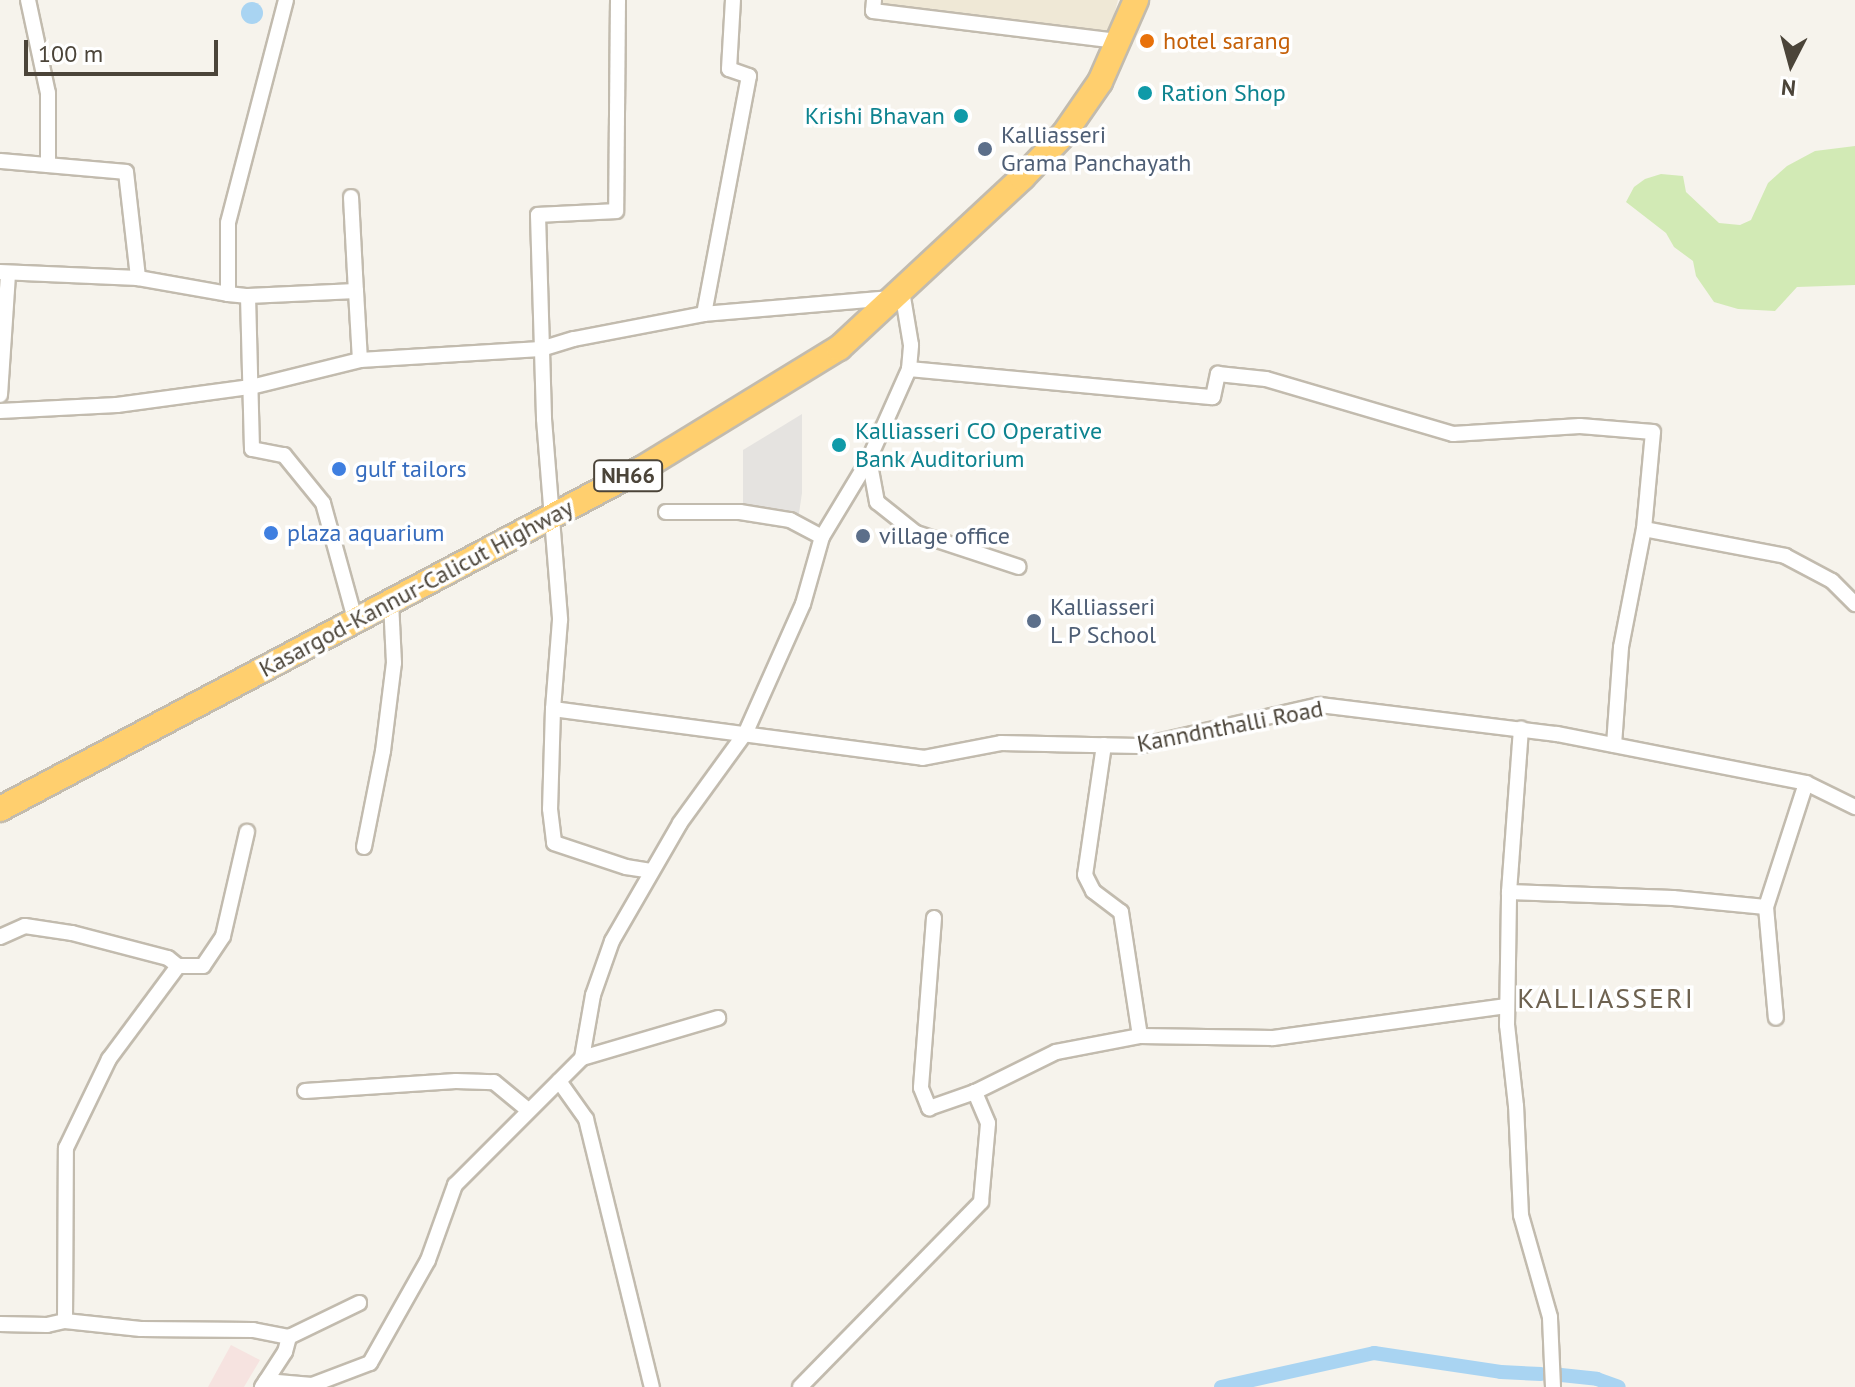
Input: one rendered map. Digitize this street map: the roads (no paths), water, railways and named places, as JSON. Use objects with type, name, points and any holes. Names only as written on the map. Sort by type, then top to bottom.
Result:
[{"type":"highway","name":"Kasargod-Kannur-Calicut Highway","points":[[0,809],[643,468],[839,348],[1022,178],[1064,134],[1100,82],[1136,0]]},
{"type":"street","points":[[28,0],[48,93],[48,165]]},
{"type":"street","points":[[228,294],[228,223],[286,0]]},
{"type":"street","points":[[618,0],[616,211],[538,215],[541,349],[560,620],[550,809],[554,843],[626,867],[651,871]]},
{"type":"street","points":[[704,314],[749,76],[729,69],[733,0]]},
{"type":"street","points":[[874,0],[873,11],[1119,41]]},
{"type":"street","points":[[0,161],[126,172],[138,278]]},
{"type":"street","points":[[351,197],[360,360]]},
{"type":"street","points":[[0,395],[4,272],[138,278],[248,296],[356,291]]},
{"type":"street","points":[[0,411],[117,405],[251,387],[360,360],[541,349],[574,339],[704,314],[898,294],[911,345],[909,369],[869,459],[822,537],[803,604],[746,732],[680,823],[612,941],[593,995],[582,1058]]},
{"type":"street","points":[[248,296],[252,449],[284,455],[323,503],[355,619]]},
{"type":"street","points":[[909,369],[1023,382],[1213,397],[1218,374],[1266,379],[1453,434],[1580,426],[1653,432],[1644,529],[1621,647],[1614,745]]},
{"type":"street","points":[[869,459],[877,502],[916,533],[1019,567]]},
{"type":"street","points":[[666,512],[740,512],[790,520],[822,537]]},
{"type":"street","points":[[1644,529],[1785,556],[1832,581],[1855,604]]},
{"type":"street","points":[[364,847],[383,751],[394,663],[391,601]]},
{"type":"street","name":"Kanndnthalli Road","points":[[553,709],[746,732],[923,758],[1001,743],[1139,746],[1320,705],[1521,728],[1614,745],[1806,783],[1855,807]]},
{"type":"street","points":[[1521,728],[1509,892],[1507,1006],[1521,1215],[1550,1317],[1553,1387]]},
{"type":"street","points":[[1104,745],[1085,875],[1093,891],[1121,912],[1140,1036]]},
{"type":"street","points":[[1776,1018],[1766,907],[1806,783]]},
{"type":"street","points":[[0,937],[25,926],[40,928],[168,958],[178,966],[203,966],[223,936],[247,832]]},
{"type":"street","points":[[1509,892],[1673,898],[1766,907]]},
{"type":"street","points":[[934,918],[921,1088],[929,1108],[975,1092],[1056,1052],[1140,1036],[1273,1038],[1507,1006]]},
{"type":"street","points":[[65,1321],[66,1148],[109,1059],[178,966]]},
{"type":"street","points":[[264,1384],[312,1385],[370,1363],[428,1260],[455,1185],[582,1058],[718,1018]]},
{"type":"street","points":[[305,1091],[456,1081],[494,1082],[528,1110]]},
{"type":"street","points":[[559,1081],[586,1119],[624,1260],[652,1387]]},
{"type":"street","points":[[800,1387],[981,1202],[988,1123],[975,1092]]},
{"type":"street","points":[[0,1324],[47,1325],[65,1321],[141,1329],[253,1330],[289,1337],[359,1303]]},
{"type":"street","points":[[264,1384],[285,1352],[289,1337]]},
{"type":"water","points":[[252,2],[260,5],[263,13],[260,21],[252,24],[244,21],[241,13],[244,5]]},
{"type":"waterway","points":[[1221,1387],[1374,1353],[1501,1372],[1541,1374]]},
{"type":"waterway","points":[[1561,1375],[1597,1379],[1619,1387]]},
{"type":"place","name":"hotel sarang","points":[[1147,41]]},
{"type":"place","name":"Ration Shop","points":[[1145,93]]},
{"type":"place","name":"Krishi Bhavan","points":[[961,116]]},
{"type":"place","name":"Kalliasseri Grama Panchayath","points":[[985,149]]},
{"type":"place","name":"Kalliasseri CO Operative Bank Auditorium","points":[[839,445]]},
{"type":"place","name":"gulf tailors","points":[[339,469]]},
{"type":"place","name":"plaza aquarium","points":[[271,533]]},
{"type":"place","name":"village office","points":[[863,536]]},
{"type":"place","name":"Kalliasseri L P School","points":[[1034,621]]},
{"type":"district","name":"KALLIASSERI","points":[[1606,998]]}]
